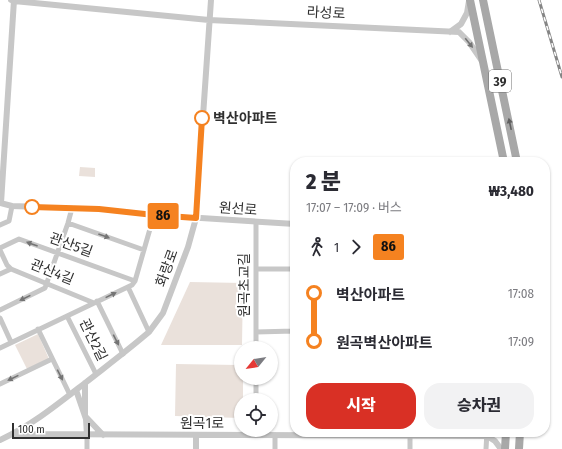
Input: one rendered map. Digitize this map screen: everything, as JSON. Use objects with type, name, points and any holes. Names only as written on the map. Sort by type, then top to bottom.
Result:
[{"type":"main road","name":"39","points":[[469,0],[503,157]]},
{"type":"main road","name":"39","points":[[483,0],[516,157]]},
{"type":"main road","points":[[505,449],[506,437]]},
{"type":"main road","points":[[519,449],[520,437]]},
{"type":"street","name":"라성로","points":[[13,0],[209,20],[450,32]]},
{"type":"street","points":[[0,203],[13,0]]},
{"type":"street","name":"화랑로","points":[[0,440],[39,418],[123,354],[149,332],[163,313],[188,247],[196,218],[211,0]]},
{"type":"street","points":[[450,32],[461,24],[467,13],[469,0]]},
{"type":"street","points":[[450,32],[460,32],[469,42],[482,62]]},
{"type":"street","name":"원선로","points":[[0,203],[12,206],[99,209],[154,215],[290,224]]},
{"type":"street","points":[[0,225],[9,221],[12,206]]},
{"type":"street","points":[[0,310],[45,288],[48,284],[72,208]]},
{"type":"street","points":[[135,281],[154,215]]},
{"type":"street","name":"원곡초교길","points":[[256,222],[256,341]]},
{"type":"street","points":[[68,223],[144,250]]},
{"type":"street","name":"관산5길","points":[[0,249],[19,239],[135,281]]},
{"type":"street","points":[[0,249],[7,265],[11,269]]},
{"type":"street","name":"관산4길","points":[[0,274],[11,269],[96,302]]},
{"type":"street","points":[[256,269],[290,269]]},
{"type":"street","name":"관산2길","points":[[0,348],[128,287],[135,281]]},
{"type":"street","points":[[128,287],[149,332]]},
{"type":"street","name":"관산2길","points":[[96,302],[123,354]]},
{"type":"street","name":"관산2길","points":[[67,316],[96,374]]},
{"type":"street","points":[[0,318],[11,342]]},
{"type":"street","points":[[38,329],[70,395]]},
{"type":"street","points":[[256,332],[290,331]]},
{"type":"street","points":[[0,384],[52,359]]},
{"type":"street","points":[[85,383],[85,416],[103,435]]},
{"type":"street","points":[[76,390],[86,419],[87,449]]},
{"type":"street","name":"원곡1로","points":[[13,434],[196,435],[234,433]]},
{"type":"street","points":[[196,435],[196,449]]},
{"type":"street","name":"원곡1로","points":[[278,435],[290,435]]},
{"type":"street","points":[[274,437],[275,449]]},
{"type":"street","points":[[410,437],[410,449]]},
{"type":"street","points":[[486,449],[487,437]]},
{"type":"street","points":[[490,437],[501,449]]},
{"type":"shaded area","points":[[80,167],[95,168],[95,177],[79,176]]},
{"type":"shaded area","points":[[190,282],[243,283],[242,341],[234,341],[234,345],[161,345]]},
{"type":"shaded area","points":[[38,334],[49,359],[27,369],[15,345]]},
{"type":"shaded area","points":[[176,364],[234,365],[234,385],[243,385],[243,393],[234,393],[234,418],[175,416]]},
{"type":"railway","points":[[539,0],[562,77]]},
{"type":"bus line","name":"86","points":[[32,207],[99,209],[196,218],[202,118]]},
{"type":"place","name":"벽산아파트","points":[[202,118]]}]
